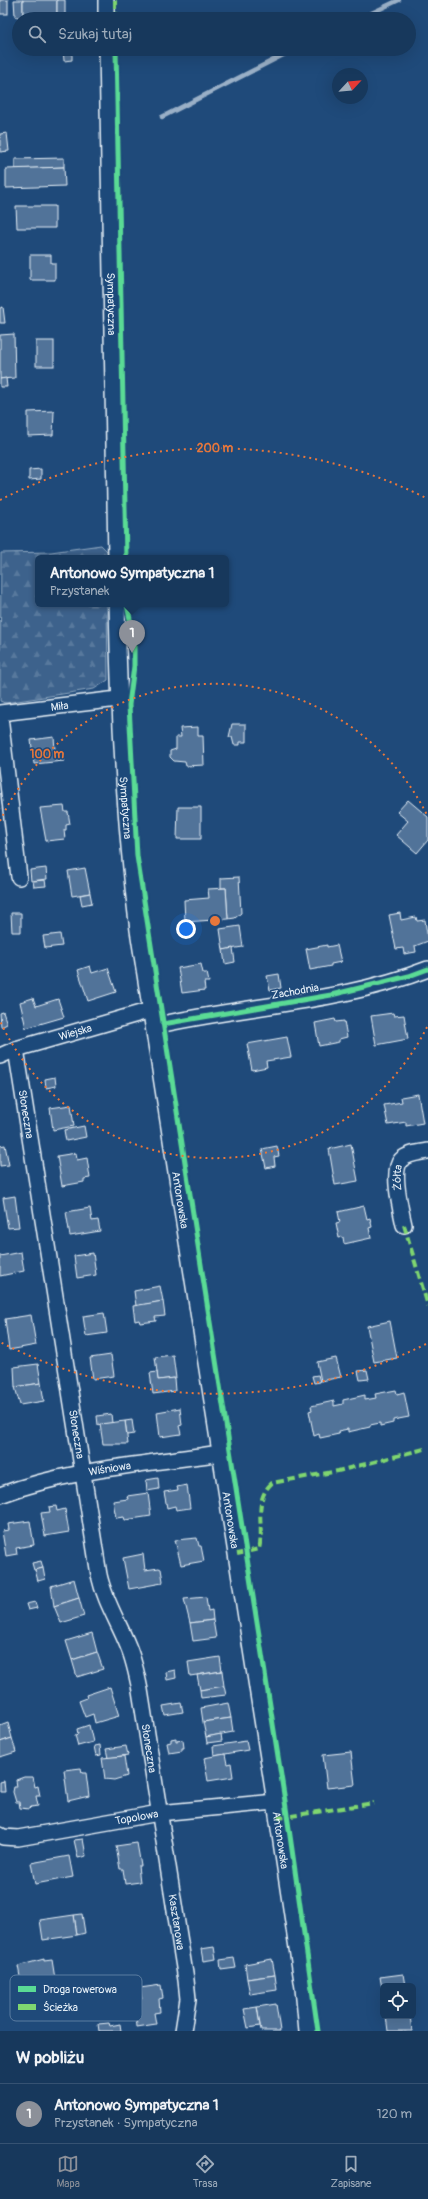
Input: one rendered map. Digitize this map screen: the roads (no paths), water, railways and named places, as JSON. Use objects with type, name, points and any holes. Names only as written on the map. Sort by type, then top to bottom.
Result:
[{"type":"street","points":[[106,0],[106,12]]},
{"type":"street","name":"Sympatyczna","points":[[107,56],[116,555]]},
{"type":"street","name":"Sympatyczna","points":[[117,607],[118,699],[128,855],[151,1010]]},
{"type":"street","name":"Miła","points":[[0,713],[118,699]]},
{"type":"street","points":[[0,717],[19,877]]},
{"type":"street","name":"Zachodnia","points":[[154,1026],[331,995],[410,976],[428,969]]},
{"type":"street","name":"Antonowska","points":[[151,1010],[304,1988],[307,2031]]},
{"type":"street","name":"Wiejska","points":[[0,1056],[16,1049],[151,1010]]},
{"type":"street","name":"Słoneczna","points":[[16,1049],[103,1592],[134,1664],[159,1813]]},
{"type":"street","name":"Żółta","points":[[404,1225],[398,1190],[397,1168],[401,1160],[410,1154],[428,1151]]},
{"type":"street","name":"Wiśniowa","points":[[0,1495],[25,1486],[83,1473],[221,1453]]},
{"type":"street","name":"Topolowa","points":[[0,1835],[3,1837],[18,1838],[159,1813],[275,1802]]},
{"type":"street","name":"Kasztanowa","points":[[159,1813],[186,1980],[188,2000],[182,2031]]},
{"type":"waterway","points":[[374,12],[399,0]]},
{"type":"waterway","points":[[162,117],[281,56]]},
{"type":"place","name":"Antonowo Sympatyczna 1","points":[[132,653]]}]
